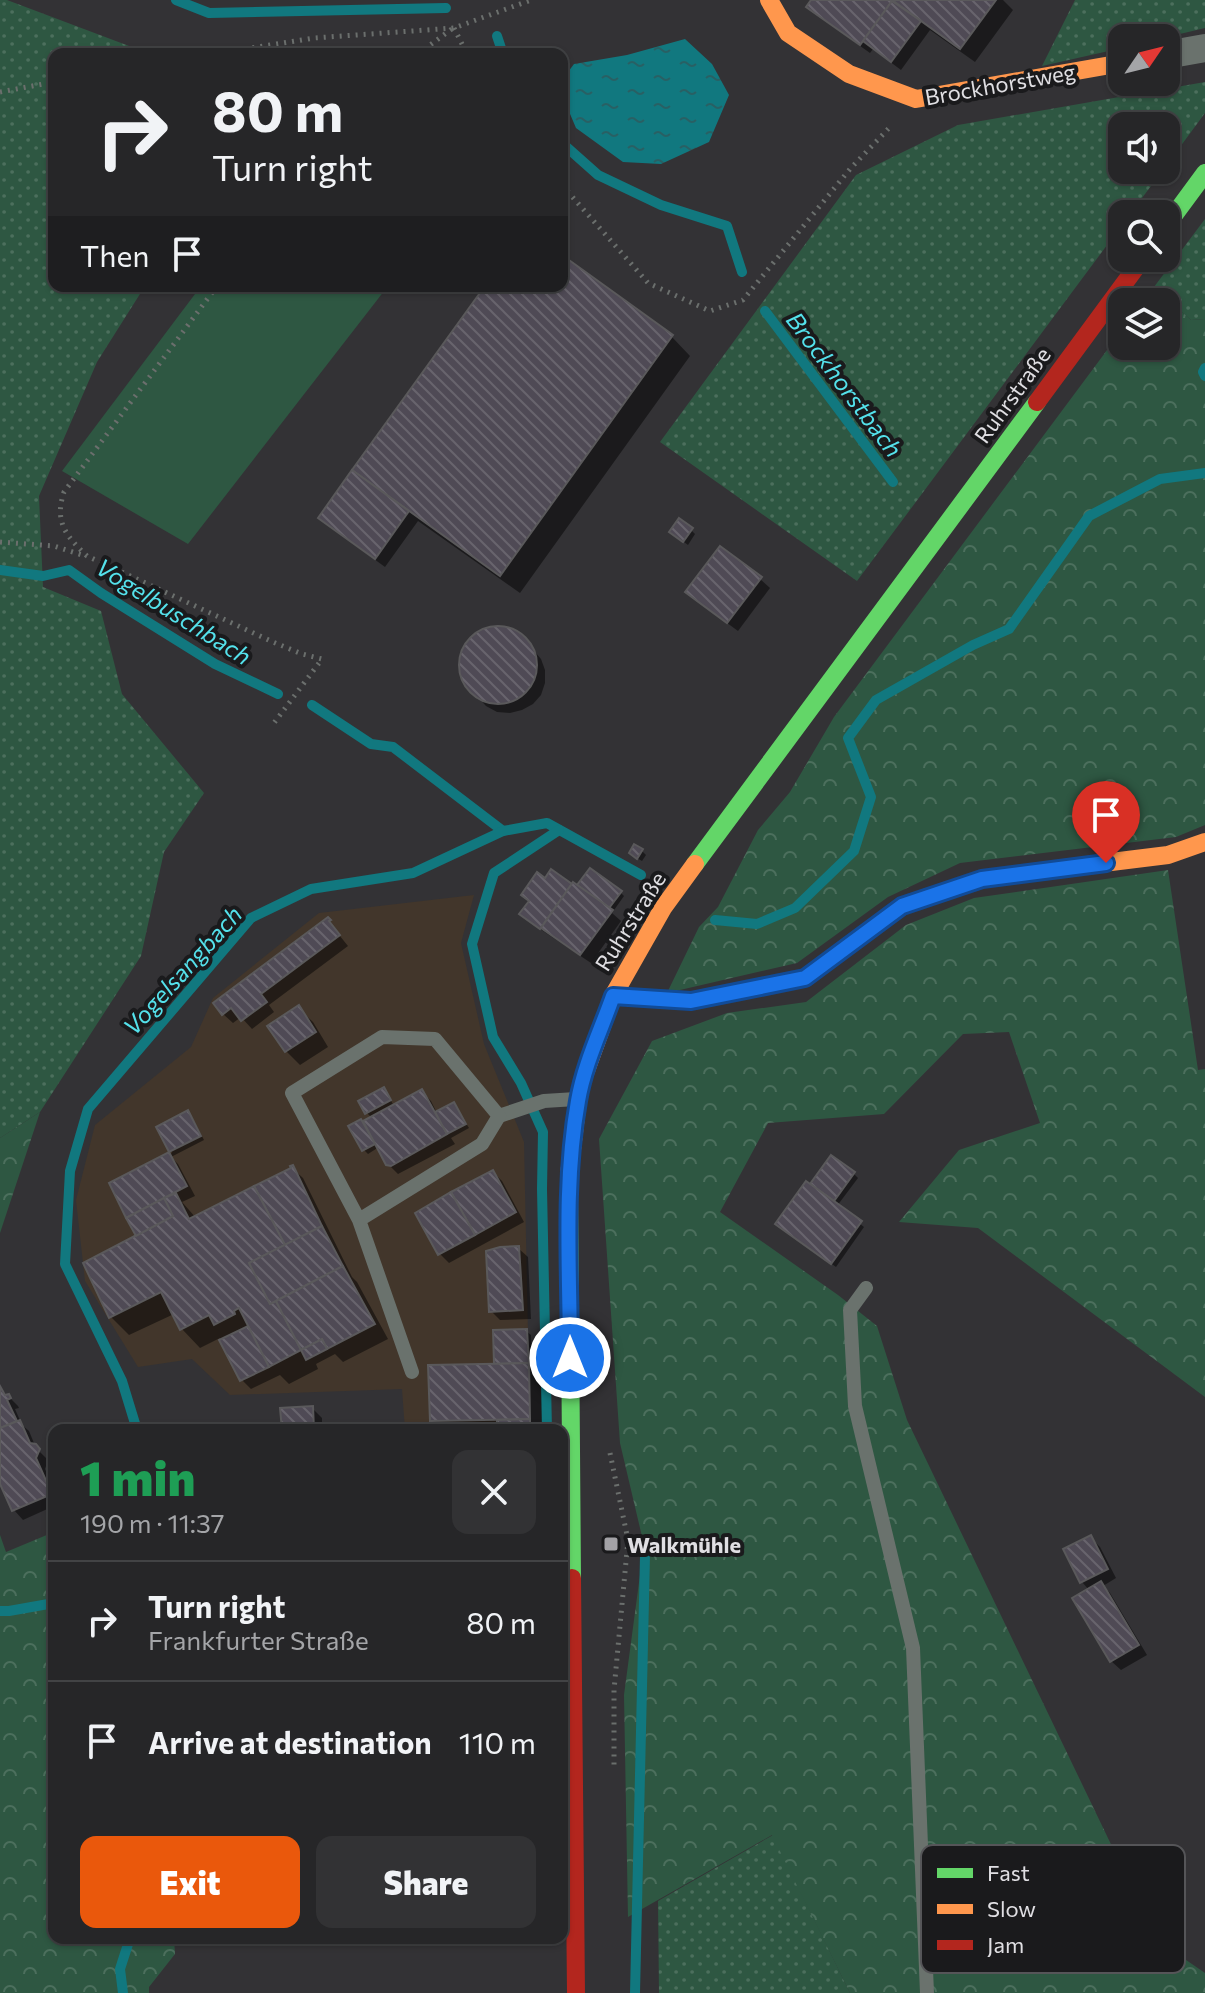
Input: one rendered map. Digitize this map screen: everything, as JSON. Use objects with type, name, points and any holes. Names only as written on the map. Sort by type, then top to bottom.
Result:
[{"type":"main road","name":"Brockhorstweg","points":[[769,0],[788,33],[824,58],[849,74],[916,99],[1108,65]]},
{"type":"main road","points":[[1180,207],[1205,173]]},
{"type":"main road","name":"Ruhrstraße","points":[[576,1993],[569,1175],[578,1099],[584,1076],[613,996],[663,908],[1133,272]]},
{"type":"main road","points":[[613,996],[691,1001],[805,978],[902,906],[928,897],[982,879],[1168,855],[1205,842]]},
{"type":"street","points":[[1180,52],[1205,48]]},
{"type":"lane","points":[[412,1372],[359,1220],[292,1093],[382,1037],[435,1039],[499,1116]]},
{"type":"lane","points":[[359,1220],[482,1144],[499,1116],[544,1101],[578,1099]]},
{"type":"lane","points":[[866,1288],[850,1310],[855,1406],[913,1648],[921,1845]]},
{"type":"lane","points":[[926,1973],[927,1993]]},
{"type":"path","points":[[426,48],[454,28],[531,0]]},
{"type":"path","points":[[251,48],[314,38],[454,28]]},
{"type":"path","points":[[454,28],[464,48]]},
{"type":"path","points":[[0,92],[48,83]]},
{"type":"path","points":[[568,192],[648,283],[710,311],[743,300],[850,169],[916,99]]},
{"type":"path","points":[[87,556],[65,532],[60,506],[64,492],[213,292]]},
{"type":"path","points":[[0,542],[54,546],[87,556],[273,642],[322,659],[274,723]]},
{"type":"path","points":[[608,1442],[628,1540],[614,1690],[614,1769]]},
{"type":"shaded area","points":[[474,895],[461,943],[484,1044],[524,1142],[530,1424],[405,1424],[402,1389],[230,1395],[192,1359],[138,1367],[85,1281],[76,1200],[95,1125],[191,1047],[213,998],[319,913]]},
{"type":"green space","points":[[0,0],[7,0],[134,48],[48,48],[48,292],[141,292],[97,362],[39,496],[43,587],[101,611],[122,694],[204,793],[164,852],[141,956],[40,1112],[0,1138]]},
{"type":"green space","points":[[1075,0],[1205,0],[1205,28],[1180,34],[1180,24],[1108,24],[1108,51],[1042,66]]},
{"type":"green space","points":[[1205,82],[1205,113],[1180,147],[1180,112],[1108,112],[1108,184],[1152,184],[1140,200],[1108,200],[1108,244],[857,581],[660,442],[856,175],[958,125],[1125,96],[1180,96],[1180,86]]},
{"type":"green space","points":[[1205,219],[1205,319],[1191,320],[1180,310],[1180,288],[1154,287],[1165,272],[1180,272],[1180,252]]},
{"type":"green space","points":[[196,292],[383,292],[188,544],[62,471]]},
{"type":"green space","points":[[1180,310],[1191,320],[1205,319],[1205,825],[1176,837],[960,863],[888,897],[797,963],[667,993],[699,927],[718,907],[758,830],[790,792],[834,717],[1108,349],[1108,360],[1180,360]]},
{"type":"green space","points":[[1168,870],[1198,1070],[1205,1069],[1205,1397],[978,1228],[899,1222],[959,1150],[1040,1123],[1009,1032],[963,1034],[884,1114],[768,1123],[720,1212],[877,1326],[907,1420],[1111,1845],[921,1845],[921,1973],[1185,1973],[1185,1959],[1205,1973],[1205,1993],[850,1993],[772,1835],[628,1917],[624,1695],[644,1545],[620,1443],[599,1139],[652,1041],[727,1013],[806,1002],[906,925],[974,898]]},
{"type":"green space","points":[[40,1112],[0,1233],[0,1138]]},
{"type":"green space","points":[[48,1534],[48,1944],[174,1944],[175,1954],[149,1987],[149,1993],[0,1993],[0,1535],[6,1552]]},
{"type":"green space","points":[[773,1835],[850,1993],[659,1993],[658,1901]]},
{"type":"water","points":[[685,39],[712,64],[729,95],[709,142],[661,164],[623,162],[576,128],[568,109],[568,72],[574,64],[627,55]]},
{"type":"building","points":[[811,0],[892,1],[860,45],[806,7]]},
{"type":"building","points":[[892,0],[996,0],[960,49]]},
{"type":"building","points":[[892,1],[921,21],[891,62],[863,41]]},
{"type":"building","points":[[568,259],[673,335],[500,576],[352,470],[481,292],[568,292]]},
{"type":"building","points":[[352,470],[409,511],[375,559],[318,518]]},
{"type":"building","points":[[679,518],[693,528],[683,542],[669,532]]},
{"type":"building","points":[[720,546],[762,577],[727,623],[685,592]]},
{"type":"building","points":[[498,626],[513,629],[530,643],[537,665],[534,680],[520,697],[498,704],[483,701],[466,687],[459,665],[462,650],[476,633]]},
{"type":"building","points":[[634,844],[643,849],[637,859],[629,853]]},
{"type":"building","points":[[590,868],[622,891],[609,908],[577,885]]},
{"type":"building","points":[[551,869],[572,884],[540,929],[519,914],[529,901],[521,895],[537,872],[545,878]]},
{"type":"building","points":[[573,882],[613,910],[580,955],[541,928]]},
{"type":"building","points":[[328,917],[340,935],[261,994],[267,1002],[241,1021],[231,1008],[222,1015],[213,1003]]},
{"type":"building","points":[[299,1005],[316,1032],[285,1052],[267,1026]]},
{"type":"building","points":[[384,1087],[391,1100],[365,1114],[358,1101]]},
{"type":"building","points":[[422,1089],[447,1134],[391,1166],[386,1165],[363,1121]]},
{"type":"building","points":[[454,1102],[466,1124],[447,1134],[435,1112]]},
{"type":"building","points":[[188,1110],[201,1136],[169,1152],[156,1127]]},
{"type":"building","points":[[361,1119],[375,1144],[362,1151],[348,1126]]},
{"type":"building","points":[[169,1152],[187,1186],[126,1218],[109,1183]]},
{"type":"building","points":[[831,1155],[855,1172],[834,1201],[810,1184]]},
{"type":"building","points":[[293,1165],[322,1226],[285,1245],[254,1186]]},
{"type":"building","points":[[493,1170],[516,1212],[475,1235],[451,1192]]},
{"type":"building","points":[[806,1181],[862,1221],[831,1264],[775,1224]]},
{"type":"building","points":[[254,1186],[285,1245],[249,1263],[270,1304],[276,1301],[301,1350],[269,1367],[239,1308],[234,1311],[235,1314],[214,1325],[209,1315],[180,1330],[161,1292],[109,1318],[83,1263],[173,1216],[164,1198],[176,1193],[189,1219]]},
{"type":"building","points":[[451,1192],[475,1235],[438,1255],[415,1213]]},
{"type":"building","points":[[164,1198],[173,1216],[136,1236],[126,1218]]},
{"type":"building","points":[[322,1226],[343,1266],[270,1304],[249,1263]]},
{"type":"building","points":[[519,1246],[523,1310],[489,1312],[486,1251]]},
{"type":"building","points":[[343,1266],[375,1324],[327,1349],[322,1339],[301,1350],[276,1301]]},
{"type":"building","points":[[248,1326],[269,1367],[240,1381],[219,1340]]},
{"type":"building","points":[[527,1329],[529,1363],[494,1364],[493,1330]]},
{"type":"building","points":[[322,1339],[327,1349],[306,1360],[301,1350]]},
{"type":"building","points":[[529,1363],[530,1419],[430,1421],[428,1365]]},
{"type":"building","points":[[0,1386],[11,1398],[7,1400],[17,1421],[0,1428]]},
{"type":"building","points":[[313,1406],[314,1424],[281,1424],[280,1408]]},
{"type":"building","points":[[530,1419],[530,1424],[497,1424],[497,1420]]},
{"type":"building","points":[[20,1420],[30,1443],[40,1449],[36,1458],[48,1485],[48,1496],[12,1511],[0,1484],[0,1428]]},
{"type":"building","points":[[1091,1535],[1108,1569],[1080,1583],[1063,1549]]},
{"type":"building","points":[[1101,1581],[1139,1645],[1110,1662],[1072,1598]]},
{"type":"waterway","name":"Brockhorstbach","points":[[176,0],[209,13],[446,8]]},
{"type":"waterway","name":"Brockhorstbach","points":[[497,36],[501,48]]},
{"type":"waterway","name":"Brockhorstbach","points":[[568,148],[598,175],[661,205],[727,226],[742,272]]},
{"type":"waterway","name":"Brockhorstbach","points":[[765,311],[893,482]]},
{"type":"waterway","name":"Vogelsangbach","points":[[1205,368],[1205,376]]},
{"type":"waterway","name":"Vogelsangbach","points":[[715,920],[757,924],[795,908],[854,851],[871,797],[848,738],[876,700],[973,645],[1009,629],[1089,516],[1160,479],[1205,473]]},
{"type":"waterway","name":"Vogelbuschbach","points":[[0,570],[43,576],[69,570],[215,664],[278,694]]},
{"type":"waterway","name":"Vogelbuschbach","points":[[312,705],[371,744],[393,747],[503,831]]},
{"type":"waterway","name":"Vogelsangbach","points":[[135,1424],[122,1381],[65,1264],[70,1171],[88,1109],[251,918],[311,889],[413,873],[503,831],[547,823],[641,875]]},
{"type":"waterway","points":[[547,1424],[543,1132],[521,1083],[493,1037],[472,944],[494,873],[559,830]]},
{"type":"waterway","points":[[635,1993],[645,1556]]},
{"type":"waterway","points":[[0,1611],[48,1604]]},
{"type":"waterway","name":"Vogelsangbach","points":[[123,1993],[120,1969],[128,1944]]},
{"type":"traffic: fast","points":[[1180,207],[1205,173]]},
{"type":"traffic: fast","points":[[695,864],[1037,402]]},
{"type":"traffic: fast","points":[[569,1193],[572,1578]]},
{"type":"traffic: slow","points":[[769,0],[788,33],[849,74],[916,99],[1108,65]]},
{"type":"traffic: slow","points":[[1095,864],[1168,855],[1205,842]]},
{"type":"traffic: slow","points":[[569,1193],[578,1099],[613,996],[663,908],[695,864]]},
{"type":"traffic: jam","points":[[1037,402],[1133,272]]},
{"type":"traffic: jam","points":[[613,996],[691,1001],[805,978],[902,906],[982,879],[1095,864]]},
{"type":"traffic: jam","points":[[572,1578],[576,1993]]},
{"type":"place","name":"Walkmühle","points":[[611,1544]]},
{"type":"route","points":[[570,1358],[569,1175],[575,1124],[584,1076],[613,996],[691,1001],[805,978],[902,906],[982,879],[1106,863]]}]
